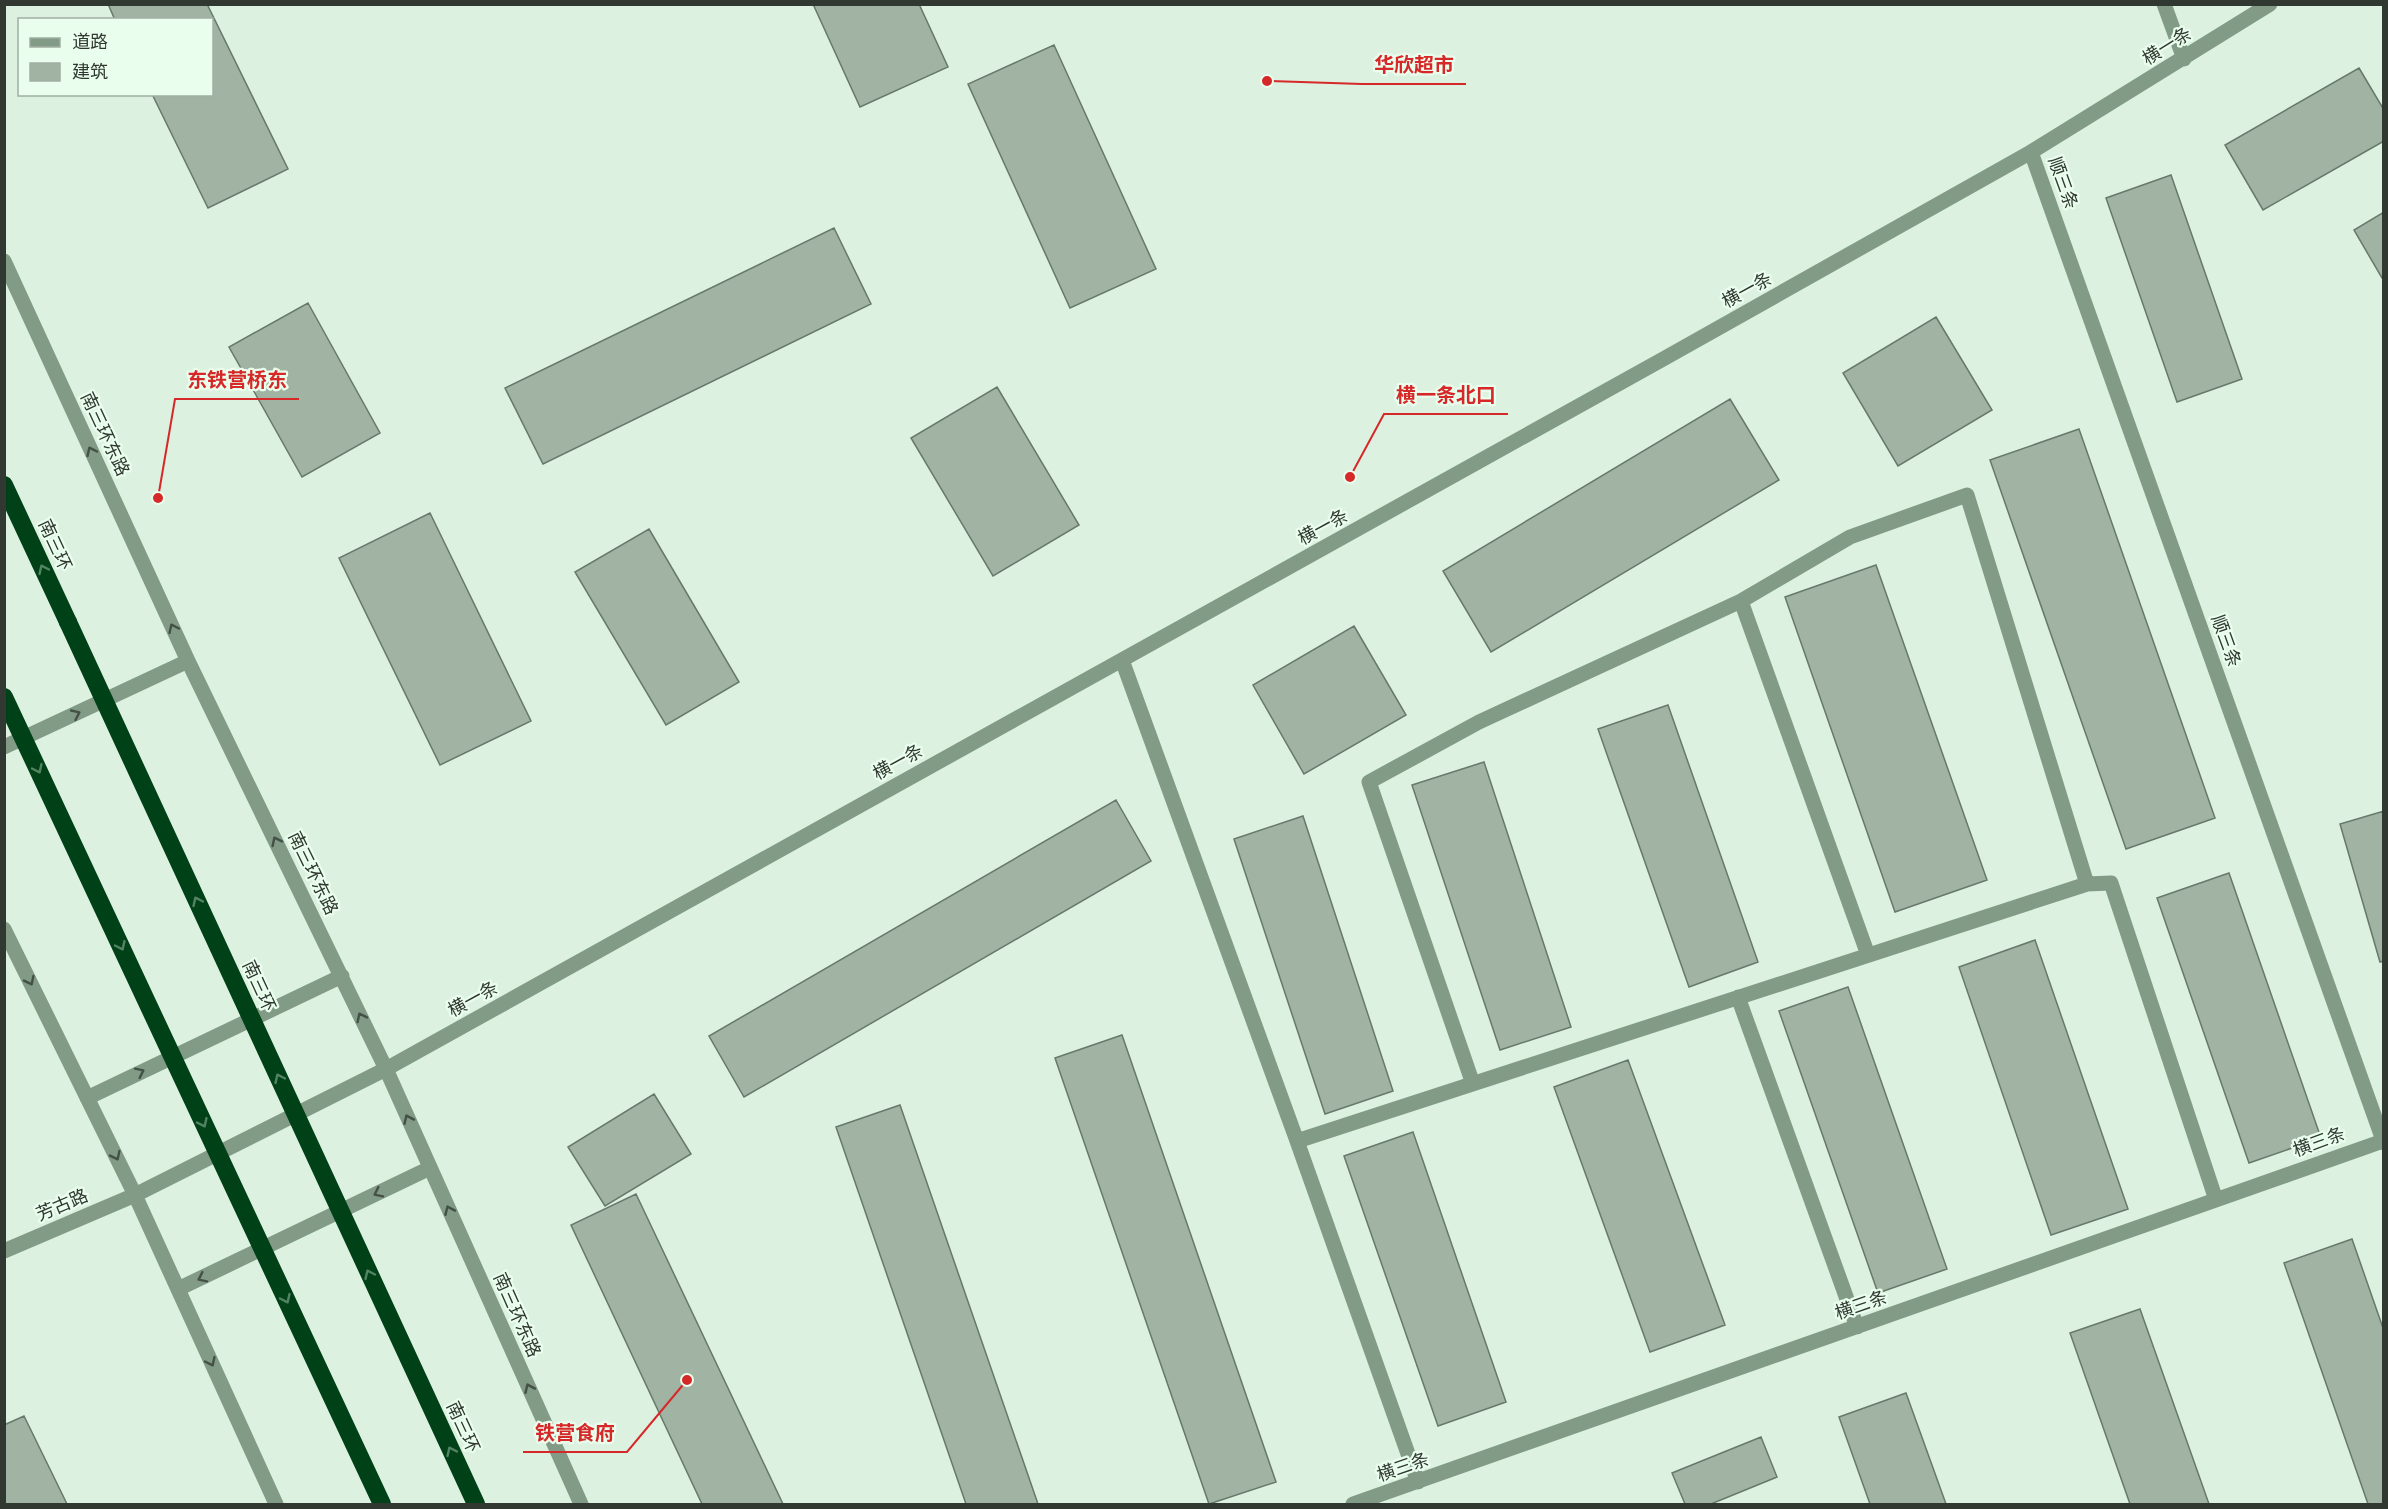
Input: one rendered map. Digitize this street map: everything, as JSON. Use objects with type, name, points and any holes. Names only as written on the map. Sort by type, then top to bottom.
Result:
[{"type":"highway","name":"南三环","points":[[4,485],[476,1504]]},
{"type":"highway","points":[[4,698],[381,1504]]},
{"type":"street","points":[[2164,4],[2184,59]]},
{"type":"street","name":"横一条","points":[[135,1196],[386,1069],[1634,376],[2031,152],[2271,4]]},
{"type":"street","name":"顺三条","points":[[2031,152],[2383,1142]]},
{"type":"street","name":"南三环东路","points":[[4,261],[188,661],[386,1069],[575,1503]]},
{"type":"street","points":[[1473,1083],[1369,782],[1479,722],[1741,601],[1850,537],[1967,495],[2087,884]]},
{"type":"street","points":[[1741,601],[1868,955]]},
{"type":"street","points":[[1122,660],[1297,1140],[1418,1482]]},
{"type":"street","points":[[4,747],[188,661]]},
{"type":"street","points":[[1297,1140],[2087,884],[2111,883],[2216,1200]]},
{"type":"street","points":[[4,929],[135,1196],[276,1504]]},
{"type":"street","points":[[87,1098],[342,976]]},
{"type":"street","points":[[1738,997],[1857,1327]]},
{"type":"street","name":"横三条","points":[[1353,1504],[2383,1142]]},
{"type":"street","points":[[178,1289],[430,1168]]},
{"type":"street","name":"芳古路","points":[[4,1251],[135,1196]]},
{"type":"building","points":[[108,4],[207,4],[288,169],[208,208],[153,96],[213,96],[213,18],[114,18]]},
{"type":"building","points":[[813,4],[919,4],[948,67],[860,107]]},
{"type":"building","points":[[1054,45],[1156,269],[1070,308],[968,84]]},
{"type":"building","points":[[2359,68],[2384,110],[2384,141],[2263,210],[2225,145]]},
{"type":"building","points":[[2171,175],[2242,379],[2177,402],[2106,198]]},
{"type":"building","points":[[2384,212],[2384,277],[2382,278],[2354,230]]},
{"type":"building","points":[[834,228],[871,304],[543,464],[505,388]]},
{"type":"building","points":[[308,303],[380,433],[302,477],[229,347]]},
{"type":"building","points":[[1936,317],[1992,410],[1898,466],[1843,373]]},
{"type":"building","points":[[997,387],[1079,525],[993,576],[911,438]]},
{"type":"building","points":[[1730,399],[1779,480],[1491,652],[1443,571]]},
{"type":"building","points":[[2079,429],[2215,818],[2126,849],[1990,460]]},
{"type":"building","points":[[430,513],[531,721],[440,765],[339,558]]},
{"type":"building","points":[[649,529],[739,682],[666,725],[575,572]]},
{"type":"building","points":[[1876,565],[1987,880],[1895,912],[1785,597]]},
{"type":"building","points":[[1354,626],[1406,715],[1304,774],[1253,685]]},
{"type":"building","points":[[1668,705],[1758,962],[1689,987],[1598,729]]},
{"type":"building","points":[[1484,762],[1571,1027],[1500,1050],[1412,785]]},
{"type":"building","points":[[1116,800],[1151,861],[744,1097],[709,1036]]},
{"type":"building","points":[[2384,811],[2384,961],[2380,962],[2340,824]]},
{"type":"building","points":[[1303,816],[1393,1091],[1325,1114],[1234,839]]},
{"type":"building","points":[[2229,873],[2321,1138],[2249,1163],[2157,898]]},
{"type":"building","points":[[2035,940],[2128,1209],[2051,1235],[1959,967]]},
{"type":"building","points":[[1848,987],[1947,1269],[1878,1293],[1779,1011]]},
{"type":"building","points":[[1122,1035],[1276,1482],[1209,1504],[1055,1058]]},
{"type":"building","points":[[1628,1060],[1725,1325],[1650,1352],[1554,1087]]},
{"type":"building","points":[[654,1094],[691,1154],[605,1206],[568,1147]]},
{"type":"building","points":[[900,1105],[1038,1504],[966,1504],[836,1127]]},
{"type":"building","points":[[1413,1132],[1506,1402],[1438,1426],[1344,1156]]},
{"type":"building","points":[[636,1194],[783,1504],[702,1504],[571,1225]]},
{"type":"building","points":[[2352,1239],[2384,1331],[2384,1504],[2368,1504],[2284,1263]]},
{"type":"building","points":[[2140,1309],[2209,1504],[2130,1504],[2070,1333]]},
{"type":"building","points":[[1906,1393],[1946,1504],[1870,1504],[1839,1417]]},
{"type":"building","points":[[24,1416],[67,1504],[4,1504],[4,1425]]},
{"type":"building","points":[[1761,1437],[1777,1477],[1711,1504],[1685,1504],[1672,1473]]},
{"type":"place","name":"华欣超市","points":[[1267,81]]},
{"type":"place","name":"横一条北口","points":[[1350,477]]},
{"type":"place","name":"东铁营桥东","points":[[158,498]]},
{"type":"place","name":"铁营食府","points":[[687,1380]]}]
